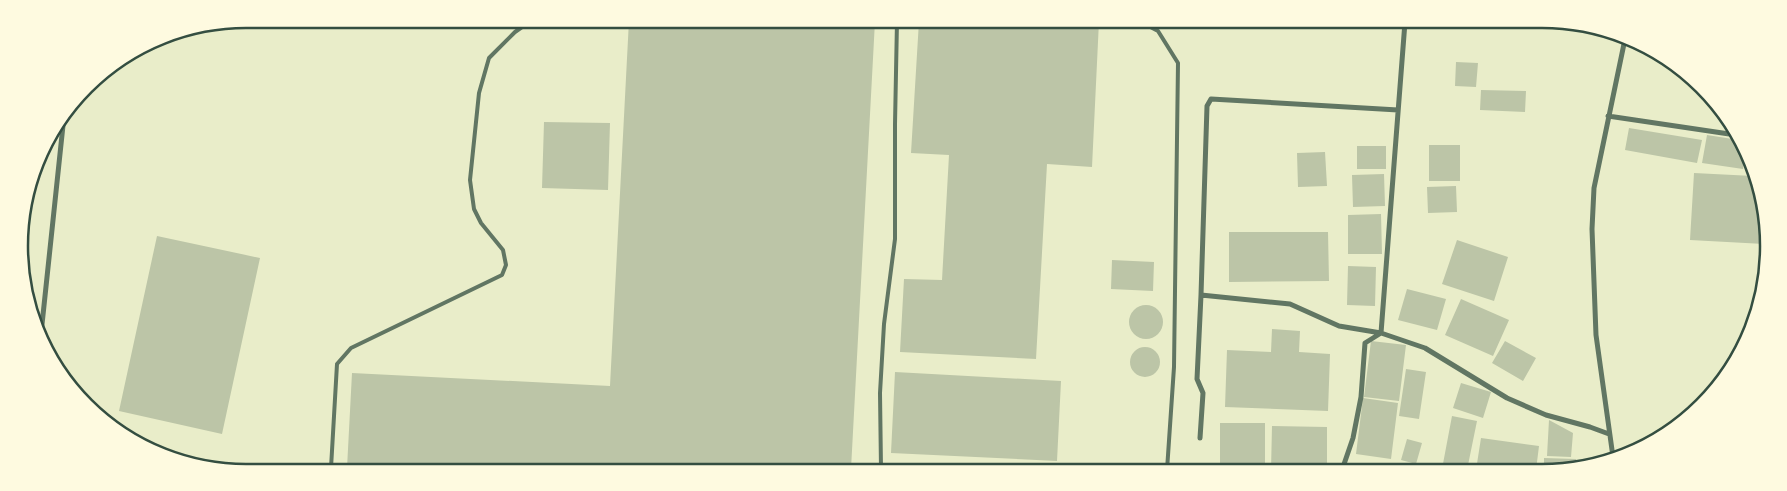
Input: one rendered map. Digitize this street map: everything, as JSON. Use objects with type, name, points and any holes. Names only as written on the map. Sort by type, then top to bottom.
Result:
[{"type":"street","points":[[1381,333],[1404,28]]},
{"type":"street","points":[[1613,452],[1596,335],[1592,229],[1594,188],[1624,44]]},
{"type":"street","points":[[1200,438],[1204,393],[1197,379],[1207,106],[1211,99],[1398,110]]},
{"type":"street","points":[[1608,116],[1728,134]]},
{"type":"street","points":[[42,324],[63,126]]},
{"type":"street","points":[[1201,296],[1290,304],[1338,326],[1381,333],[1425,348],[1479,382],[1523,405],[1546,415],[1609,434]]},
{"type":"street","points":[[1344,464],[1361,397],[1365,343],[1381,333]]},
{"type":"lane","points":[[332,464],[337,364],[351,348],[502,275],[506,265],[504,250],[481,223],[474,210],[470,180],[478,94],[489,58],[521,28]]},
{"type":"lane","points":[[881,464],[880,393],[884,324],[895,238],[897,28]]},
{"type":"lane","points":[[1152,28],[1158,31],[1178,64],[1174,367],[1167,464]]},
{"type":"building","points":[[629,28],[875,28],[851,464],[347,464],[352,373],[610,386]]},
{"type":"building","points":[[919,28],[1099,28],[1092,167],[1047,164],[1036,359],[900,352],[904,279],[942,280],[949,155],[911,153]]},
{"type":"building","points":[[1456,62],[1478,63],[1476,87],[1455,86]]},
{"type":"building","points":[[1481,90],[1526,91],[1525,112],[1480,110]]},
{"type":"building","points":[[544,122],[610,123],[608,190],[542,188]]},
{"type":"building","points":[[1629,128],[1702,140],[1697,163],[1625,150]]},
{"type":"building","points":[[1707,135],[1731,139],[1744,164],[1743,169],[1702,163]]},
{"type":"building","points":[[1429,145],[1460,145],[1460,181],[1429,181]]},
{"type":"building","points":[[1357,146],[1386,146],[1386,169],[1357,169]]},
{"type":"building","points":[[1325,152],[1327,186],[1298,187],[1297,153]]},
{"type":"building","points":[[1694,173],[1748,176],[1758,217],[1760,244],[1690,240]]},
{"type":"building","points":[[1384,174],[1385,206],[1353,207],[1352,175]]},
{"type":"building","points":[[1456,186],[1457,212],[1428,213],[1427,187]]},
{"type":"building","points":[[1381,214],[1382,254],[1348,254],[1348,215]]},
{"type":"building","points":[[1229,232],[1328,232],[1329,281],[1229,282]]},
{"type":"building","points":[[157,236],[260,258],[222,434],[119,411]]},
{"type":"building","points":[[1457,240],[1508,257],[1494,301],[1442,284]]},
{"type":"building","points":[[1112,260],[1154,262],[1153,291],[1111,289]]},
{"type":"building","points":[[1348,266],[1376,267],[1375,306],[1347,305]]},
{"type":"building","points":[[1407,289],[1446,299],[1437,330],[1398,320]]},
{"type":"building","points":[[1461,299],[1509,320],[1493,356],[1445,335]]},
{"type":"building","points":[[1146,305],[1153,306],[1158,310],[1162,315],[1162,329],[1158,334],[1153,338],[1146,339],[1139,338],[1134,334],[1130,329],[1129,322],[1130,315],[1134,310],[1139,306]]},
{"type":"building","points":[[1272,329],[1300,331],[1299,352],[1330,354],[1328,411],[1225,407],[1227,350],[1271,352]]},
{"type":"building","points":[[1371,341],[1406,345],[1399,401],[1364,397]]},
{"type":"building","points":[[1505,341],[1536,358],[1523,381],[1492,363]]},
{"type":"building","points":[[1145,347],[1156,351],[1160,362],[1156,373],[1145,377],[1134,373],[1130,362],[1134,351]]},
{"type":"building","points":[[1406,369],[1426,372],[1419,419],[1399,416]]},
{"type":"building","points":[[895,372],[1061,381],[1057,461],[891,453]]},
{"type":"building","points":[[1461,383],[1491,392],[1483,418],[1453,408]]},
{"type":"building","points":[[1363,398],[1398,403],[1391,459],[1356,454]]},
{"type":"building","points":[[1452,416],[1477,421],[1468,464],[1443,464]]},
{"type":"building","points":[[1549,420],[1573,433],[1571,457],[1547,456]]},
{"type":"building","points":[[1220,423],[1265,423],[1265,464],[1220,464]]},
{"type":"building","points":[[1272,426],[1327,427],[1327,464],[1271,464]]},
{"type":"building","points":[[1481,438],[1539,446],[1537,464],[1477,464]]},
{"type":"building","points":[[1407,439],[1422,443],[1416,464],[1401,460]]},
{"type":"building","points":[[1544,458],[1576,459],[1576,461],[1570,462],[1544,464]]}]
